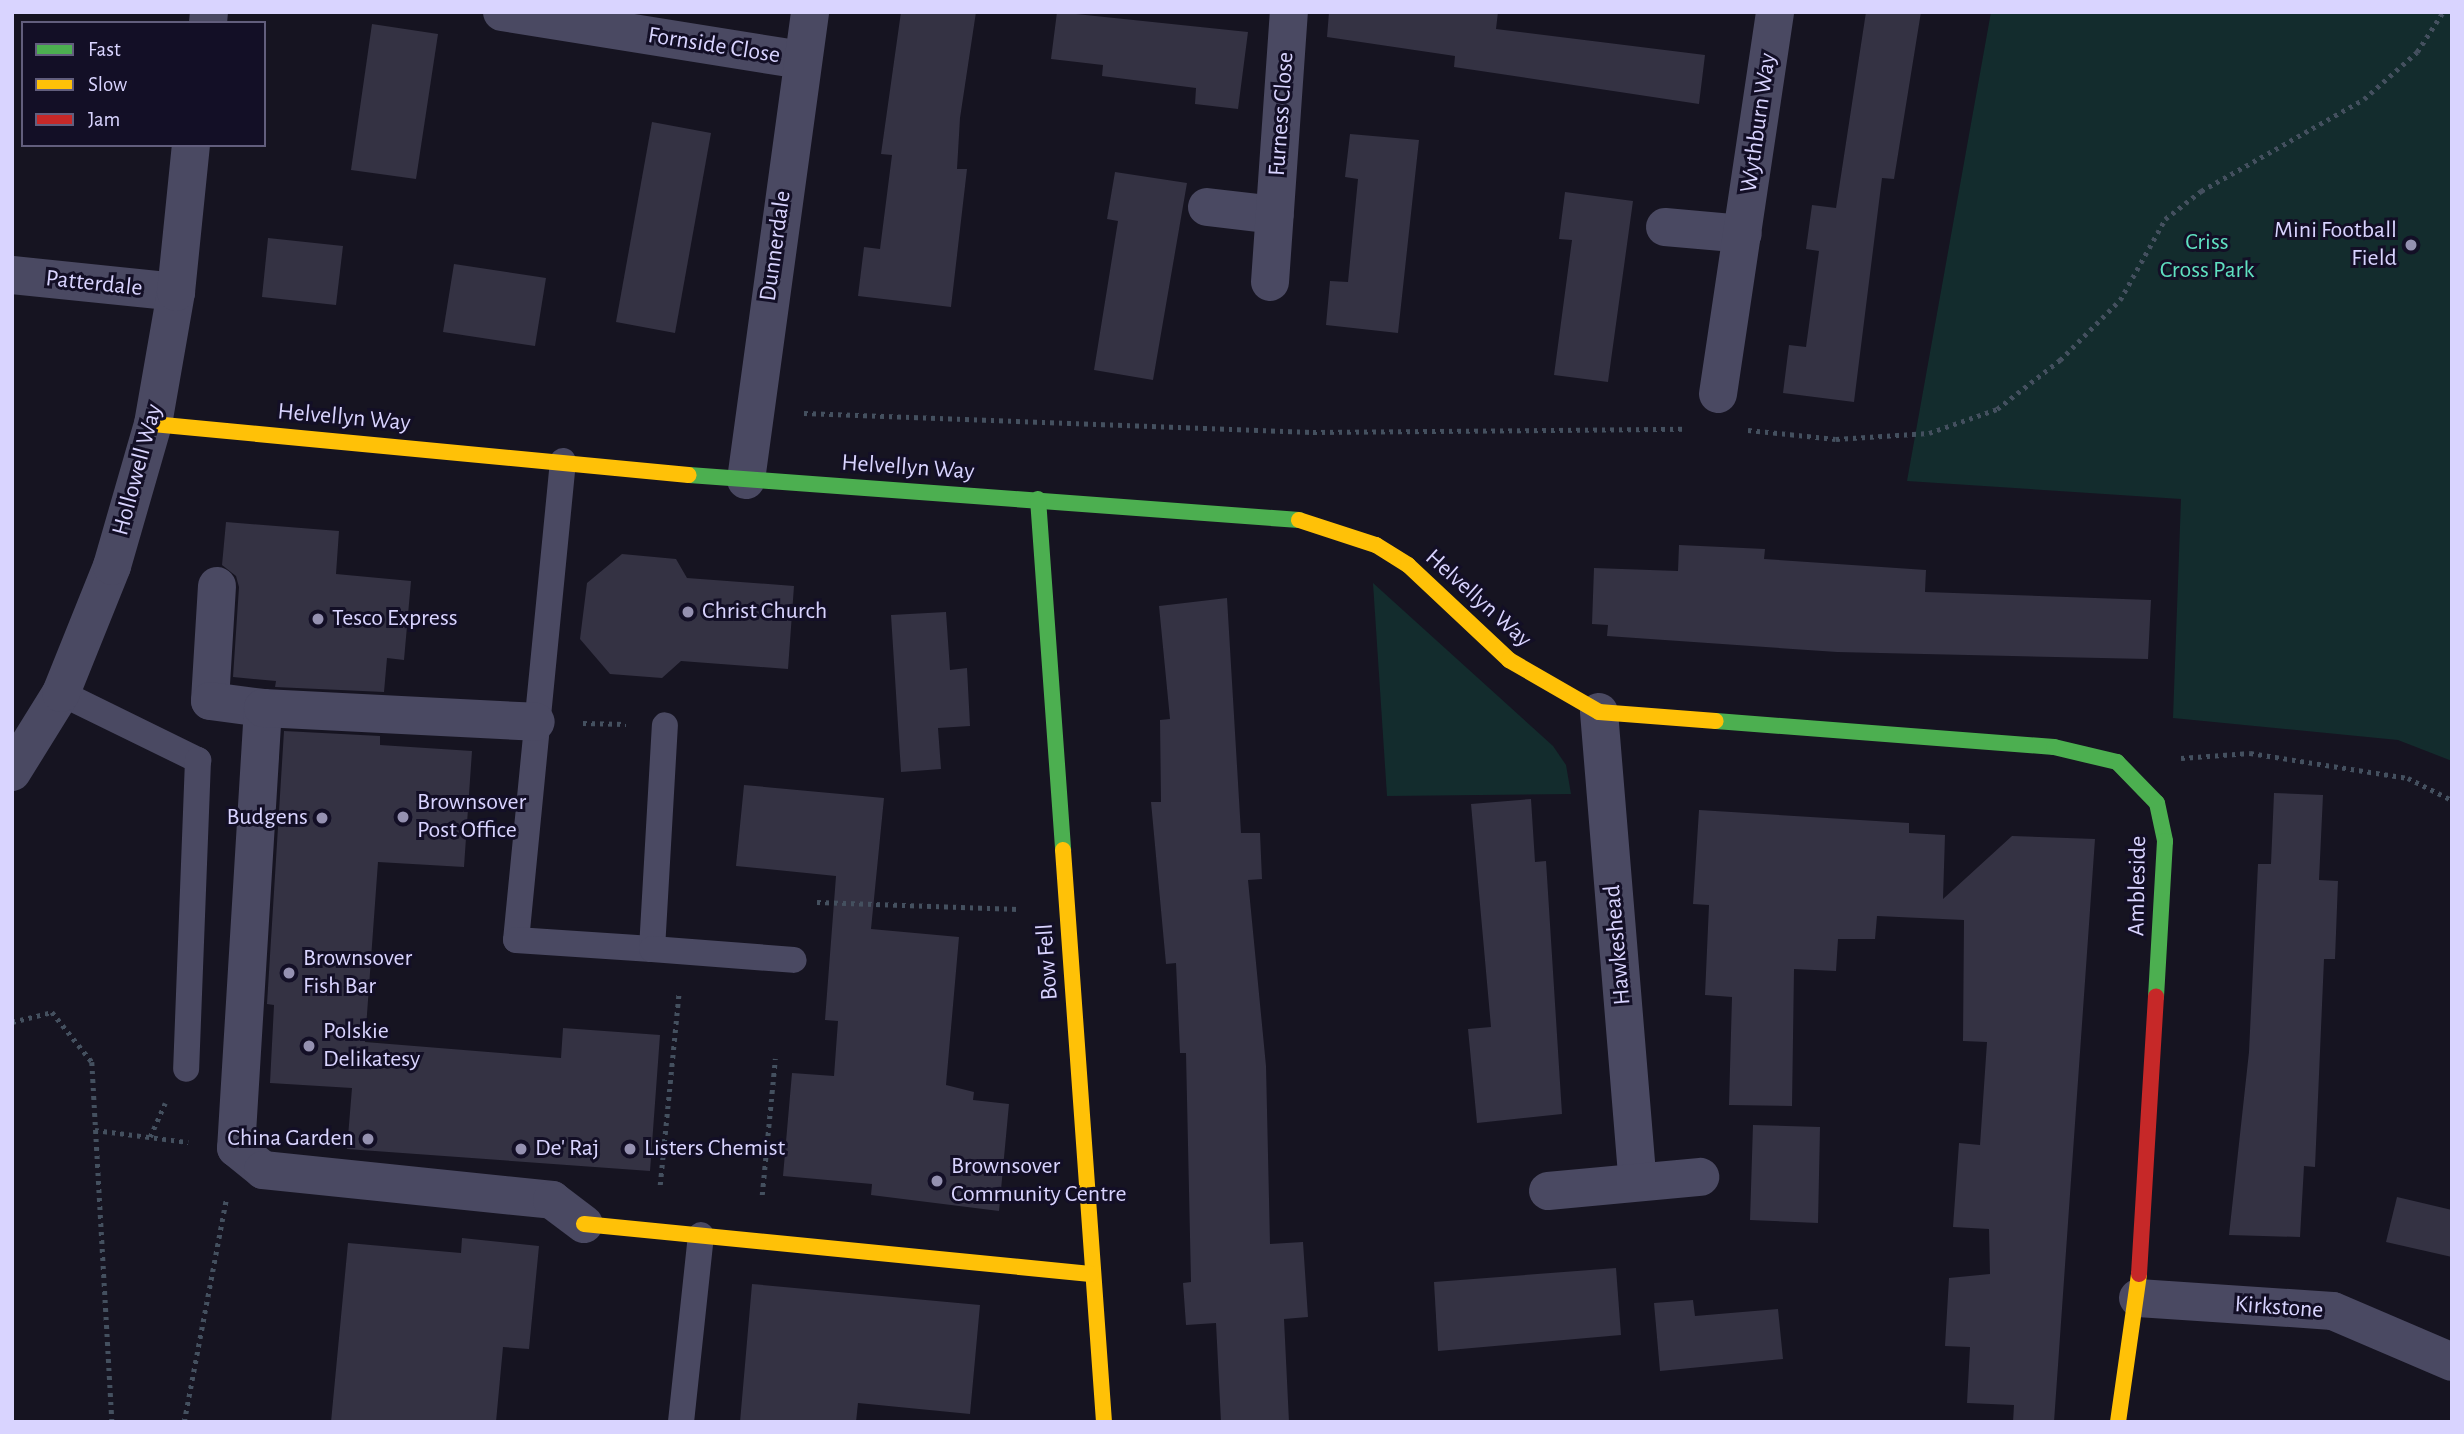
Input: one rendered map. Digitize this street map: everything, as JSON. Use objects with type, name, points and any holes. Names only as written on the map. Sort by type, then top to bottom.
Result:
[{"type":"street","name":"Fornside Close","points":[[502,12],[802,60]]},
{"type":"street","name":"Dunnerdale","points":[[746,480],[810,12]]},
{"type":"street","name":"Furness Close","points":[[1270,282],[1289,12]]},
{"type":"street","name":"Wythburn Way","points":[[1718,394],[1775,12]]},
{"type":"street","name":"Hollowell Way","points":[[12,772],[61,693],[111,566],[153,424],[176,292],[191,147]]},
{"type":"street","points":[[1206,207],[1275,215]]},
{"type":"street","points":[[1665,227],[1743,234]]},
{"type":"street","name":"Patterdale","points":[[12,275],[176,292]]},
{"type":"street","name":"Helvellyn Way","points":[[153,424],[746,480],[1279,514],[1376,545],[1408,565],[1509,660],[1599,712]]},
{"type":"street","name":"Bow Fell","points":[[1038,499],[1091,1274],[1104,1422]]},
{"type":"street","points":[[217,586],[211,701],[263,708],[536,722]]},
{"type":"street","points":[[263,708],[236,1149],[263,1170],[552,1200],[584,1224],[1091,1274]]},
{"type":"street","points":[[1599,712],[2054,747],[2117,762]]},
{"type":"street","name":"Hawkeshead","points":[[1599,712],[1637,1179]]},
{"type":"street","name":"Ambleside","points":[[2117,762],[2157,803],[2165,841],[2138,1298],[2118,1422]]},
{"type":"street","points":[[1548,1191],[1637,1179],[1700,1177]]},
{"type":"street","name":"Kirkstone","points":[[2138,1298],[2333,1311],[2452,1362]]},
{"type":"lane","points":[[563,461],[516,940],[794,960]]},
{"type":"lane","points":[[61,693],[198,760],[186,1069]]},
{"type":"lane","points":[[652,949],[665,725]]},
{"type":"lane","points":[[681,1422],[701,1235]]},
{"type":"path","points":[[1744,430],[1836,439],[1928,433],[1997,409],[2060,360],[2120,300],[2165,219],[2201,191],[2364,99],[2417,52],[2444,12]]},
{"type":"path","points":[[754,411],[1312,432],[1694,429]]},
{"type":"path","points":[[536,722],[665,725]]},
{"type":"path","points":[[2117,762],[2250,753],[2408,778],[2452,800]]},
{"type":"path","points":[[817,902],[1067,910]]},
{"type":"path","points":[[656,1231],[681,951]]},
{"type":"path","points":[[12,1022],[52,1012],[92,1062],[112,1422]]},
{"type":"path","points":[[758,1241],[775,1059]]},
{"type":"path","points":[[94,1130],[236,1149],[184,1422]]},
{"type":"green space","name":"Criss Cross Park","points":[[1991,12],[2452,12],[2452,761],[2398,740],[2173,718],[2181,499],[1907,481]]},
{"type":"green space","points":[[1373,583],[1553,746],[1566,765],[1571,794],[1387,796]]},
{"type":"building","points":[[901,12],[976,12],[960,118],[957,169],[967,169],[951,307],[858,296],[864,247],[880,249],[892,155],[881,154]]},
{"type":"building","points":[[1057,12],[1248,32],[1238,109],[1195,104],[1196,88],[1102,76],[1103,65],[1051,59]]},
{"type":"building","points":[[1329,12],[1498,12],[1496,29],[1705,55],[1699,104],[1454,67],[1455,56],[1327,37]]},
{"type":"building","points":[[1866,12],[1921,12],[1894,179],[1882,178],[1854,402],[1783,393],[1789,345],[1806,347],[1819,251],[1806,249],[1812,205],[1836,208]]},
{"type":"building","points":[[372,24],[438,34],[416,179],[351,170]]},
{"type":"building","points":[[652,122],[711,133],[675,333],[616,322]]},
{"type":"building","points":[[1350,134],[1419,140],[1398,333],[1326,325],[1330,281],[1348,282],[1358,179],[1345,177]]},
{"type":"building","points":[[1115,172],[1187,183],[1153,380],[1094,370],[1118,221],[1107,219]]},
{"type":"building","points":[[1565,192],[1633,201],[1608,382],[1554,375],[1572,240],[1559,239]]},
{"type":"building","points":[[268,238],[343,246],[336,305],[262,297]]},
{"type":"building","points":[[454,264],[546,278],[535,346],[443,332]]},
{"type":"building","name":"Tesco Express","points":[[226,522],[339,531],[336,574],[411,581],[404,660],[387,658],[384,692],[275,687],[276,681],[233,677],[239,587],[236,576],[222,565]]},
{"type":"building","points":[[1679,545],[1765,549],[1764,559],[1926,570],[1925,592],[2151,600],[2148,659],[1837,652],[1607,636],[1608,625],[1592,624],[1594,568],[1678,571]]},
{"type":"building","name":"Christ Church","points":[[622,554],[676,559],[687,578],[794,586],[788,669],[681,661],[662,678],[610,674],[580,639],[587,583]]},
{"type":"building","points":[[1227,598],[1241,833],[1260,833],[1262,879],[1248,880],[1266,1066],[1270,1244],[1303,1242],[1308,1317],[1284,1319],[1289,1422],[1221,1422],[1216,1323],[1186,1325],[1183,1283],[1191,1282],[1186,1053],[1180,1053],[1176,963],[1166,964],[1151,802],[1161,802],[1160,720],[1170,719],[1159,606]]},
{"type":"building","points":[[946,612],[950,670],[967,668],[970,726],[938,728],[941,769],[901,772],[891,615]]},
{"type":"building","points":[[284,731],[380,736],[380,745],[472,751],[464,867],[378,862],[365,1042],[561,1058],[563,1028],[660,1035],[650,1171],[347,1149],[352,1088],[270,1083],[274,1005],[267,1004]]},
{"type":"building","points":[[744,785],[884,798],[871,929],[959,937],[946,1085],[974,1092],[973,1100],[1009,1104],[999,1211],[871,1195],[872,1184],[783,1176],[792,1073],[834,1076],[838,1021],[825,1020],[836,876],[736,866]]},
{"type":"building","points":[[2274,793],[2323,795],[2319,880],[2338,881],[2335,959],[2324,959],[2315,1167],[2304,1166],[2300,1237],[2229,1235],[2249,1052],[2258,864],[2271,864]]},
{"type":"building","points":[[1531,799],[1535,862],[1546,861],[1562,1114],[1477,1123],[1468,1029],[1491,1027],[1471,804]]},
{"type":"building","points":[[1699,810],[1909,823],[1909,833],[1945,835],[1943,899],[2012,836],[2095,839],[2054,1422],[2013,1422],[2014,1405],[1967,1403],[1970,1347],[1945,1346],[1949,1278],[1990,1274],[1989,1229],[1953,1227],[1959,1143],[1980,1145],[1987,1042],[1963,1041],[1964,920],[1877,916],[1875,939],[1838,939],[1836,971],[1794,969],[1792,1106],[1729,1105],[1732,997],[1705,995],[1709,905],[1693,904]]},
{"type":"building","points":[[1753,1125],[1820,1127],[1818,1223],[1750,1220]]},
{"type":"building","points":[[2397,1197],[2452,1210],[2452,1257],[2386,1242]]},
{"type":"building","points":[[462,1238],[539,1246],[529,1349],[503,1347],[496,1422],[331,1422],[348,1243],[461,1253]]},
{"type":"building","points":[[1616,1268],[1621,1335],[1438,1351],[1434,1282]]},
{"type":"building","points":[[752,1284],[980,1305],[970,1414],[858,1403],[856,1422],[740,1422]]},
{"type":"building","points":[[1693,1300],[1695,1316],[1778,1309],[1783,1359],[1660,1371],[1654,1303]]},
{"type":"traffic: fast","points":[[689,475],[1299,520]]},
{"type":"traffic: fast","points":[[1038,499],[1063,850]]},
{"type":"traffic: fast","points":[[1716,721],[2054,747],[2117,762],[2157,803],[2165,841],[2156,997]]},
{"type":"traffic: slow","points":[[153,424],[689,475]]},
{"type":"traffic: slow","points":[[1299,520],[1376,545],[1408,565],[1509,660],[1599,712],[1716,721]]},
{"type":"traffic: slow","points":[[1063,850],[1104,1422]]},
{"type":"traffic: slow","points":[[584,1224],[1091,1274]]},
{"type":"traffic: slow","points":[[2118,1422],[2139,1274]]},
{"type":"traffic: jam","points":[[2139,1274],[2156,997]]},
{"type":"place","name":"Mini Football Field","points":[[2411,245]]},
{"type":"place","name":"Christ Church","points":[[688,612]]},
{"type":"place","name":"Tesco Express","points":[[318,619]]},
{"type":"place","name":"Brownsover Post Office","points":[[403,817]]},
{"type":"place","name":"Budgens","points":[[322,818]]},
{"type":"place","name":"Brownsover Fish Bar","points":[[289,973]]},
{"type":"place","name":"Polskie Delikatesy","points":[[309,1046]]},
{"type":"place","name":"China Garden","points":[[368,1139]]},
{"type":"place","name":"De' Raj","points":[[521,1149]]},
{"type":"place","name":"Listers Chemist","points":[[630,1149]]},
{"type":"place","name":"Brownsover Community Centre","points":[[937,1181]]}]
